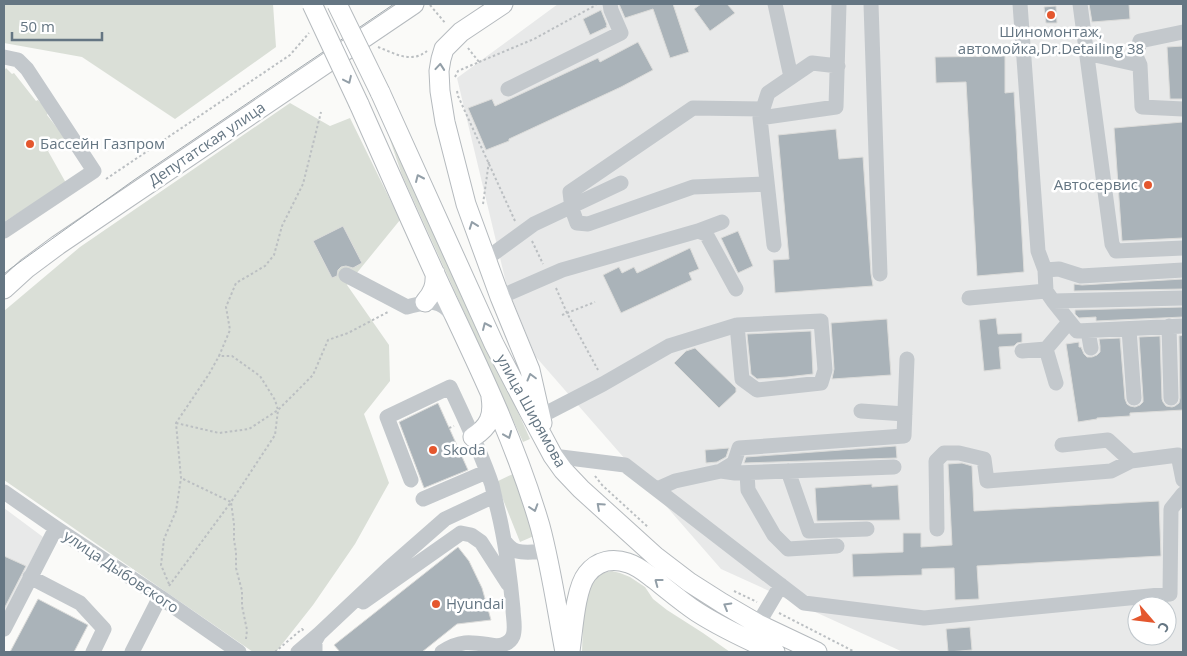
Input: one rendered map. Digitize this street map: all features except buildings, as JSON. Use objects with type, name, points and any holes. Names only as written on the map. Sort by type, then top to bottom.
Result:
[{"type":"main road","points":[[312,4],[457,322],[485,379],[519,462],[540,525],[565,652]]},
{"type":"main road","name":"улица Ширямова","points":[[337,4],[380,92],[494,344],[563,470],[571,480],[655,556],[689,582],[722,603],[763,616],[817,652]]},
{"type":"main road","points":[[503,4],[460,32],[447,45],[442,55],[439,71],[440,91],[445,122],[466,204],[500,297],[530,370],[550,448]]},
{"type":"main road","name":"Депутатская улица","points":[[4,289],[27,268],[58,245],[408,5]]},
{"type":"main road","points":[[416,305],[433,291],[436,280],[435,273]]},
{"type":"main road","points":[[473,437],[481,432],[493,413],[485,379]]},
{"type":"main road","points":[[570,652],[578,594],[582,582],[591,569],[607,561],[621,561],[633,564],[695,611],[738,635],[775,652]]},
{"type":"street","points":[[508,89],[622,33],[610,4]]},
{"type":"street","points":[[775,4],[791,77]]},
{"type":"street","points":[[767,184],[693,187],[588,224],[577,223],[570,192],[692,108],[761,114],[836,107],[839,4]]},
{"type":"street","points":[[871,4],[880,274]]},
{"type":"street","points":[[1020,4],[1038,251],[1045,270],[1049,296],[1076,331],[1176,326],[1171,398]]},
{"type":"street","points":[[1080,4],[1112,244],[1116,251],[1183,248]]},
{"type":"street","points":[[1183,32],[1140,41],[1136,56],[1140,65],[1142,107],[1183,108]]},
{"type":"street","points":[[1086,53],[1140,65]]},
{"type":"street","points":[[4,57],[18,60],[27,68],[94,171],[4,231]]},
{"type":"street","points":[[774,245],[761,114],[768,93],[812,63],[838,66]]},
{"type":"street","points":[[486,259],[534,224],[621,182]]},
{"type":"street","points":[[500,297],[562,270],[698,232],[722,222]]},
{"type":"street","points":[[698,232],[706,234],[736,289]]},
{"type":"street","points":[[1045,270],[1059,269],[1081,276],[1183,270]]},
{"type":"street","points":[[346,276],[416,305],[443,305],[457,322]]},
{"type":"street","points":[[969,298],[1049,296],[1183,298]]},
{"type":"street","points":[[541,416],[669,346],[737,325],[822,321],[825,370],[821,383],[757,390],[742,379],[737,325]]},
{"type":"street","points":[[1022,351],[1046,348],[1069,322]]},
{"type":"street","points":[[1129,329],[1134,398]]},
{"type":"street","points":[[1088,331],[1091,348]]},
{"type":"street","points":[[1046,348],[1056,383]]},
{"type":"street","points":[[657,489],[675,481],[721,471],[734,463],[739,448],[904,436],[908,359]]},
{"type":"street","points":[[411,480],[387,417],[450,387],[473,437],[494,496],[504,540],[514,629],[508,643],[503,645],[465,642],[452,646],[442,652]]},
{"type":"street","points":[[860,411],[905,414]]},
{"type":"street","points":[[1062,445],[1108,440],[1131,461]]},
{"type":"street","points":[[550,448],[580,459],[624,464],[804,603],[924,618],[1170,594],[1171,509],[1183,494]]},
{"type":"street","points":[[937,529],[936,461],[944,453],[959,453],[984,459],[987,481],[1111,470],[1131,461],[1178,455],[1183,480]]},
{"type":"street","points":[[721,471],[747,473],[894,466]]},
{"type":"street","points":[[788,471],[809,531],[868,529]]},
{"type":"street","points":[[423,499],[486,472]]},
{"type":"street","points":[[747,473],[748,490],[774,535],[788,549],[837,546]]},
{"type":"street","name":"улица Дыбовского","points":[[4,492],[56,528],[165,591],[242,648]]},
{"type":"street","points":[[298,652],[445,519],[494,496]]},
{"type":"street","points":[[4,629],[56,528]]},
{"type":"street","points":[[332,621],[356,608],[461,534],[471,535],[481,542],[511,589]]},
{"type":"street","points":[[504,540],[514,550],[543,552],[548,559]]},
{"type":"street","points":[[30,577],[80,603],[104,629],[93,652]]},
{"type":"street","points":[[763,616],[782,585]]},
{"type":"street","points":[[132,652],[165,591]]},
{"type":"street","points":[[315,652],[315,641],[319,634]]},
{"type":"street","points":[[738,635],[754,652]]},
{"type":"path","points":[[432,4],[430,5],[480,62]]},
{"type":"path","points":[[455,70],[453,79],[458,71],[534,39],[599,4]]},
{"type":"path","points":[[100,183],[290,55],[309,33]]},
{"type":"path","points":[[377,47],[410,58],[424,54],[431,48]]},
{"type":"path","points":[[456,88],[514,217]]},
{"type":"path","points":[[165,591],[161,566],[164,539],[176,511],[181,478],[176,423],[219,356],[230,330],[226,308],[236,283],[265,266],[274,255],[282,226],[304,184],[320,112]]},
{"type":"path","points":[[550,276],[567,313],[605,382]]},
{"type":"path","points":[[562,315],[595,302]]},
{"type":"path","points":[[176,423],[219,433],[249,429],[278,410],[313,375],[328,340],[384,313],[416,305]]},
{"type":"path","points":[[165,591],[231,502],[275,435],[278,410],[275,400],[260,376],[232,356],[219,356]]},
{"type":"path","points":[[580,459],[602,485],[654,533]]},
{"type":"path","points":[[181,478],[231,502]]},
{"type":"path","points":[[231,502],[236,568],[242,591],[242,606],[247,630],[242,648]]},
{"type":"path","points":[[728,588],[763,616],[855,652]]},
{"type":"shaded area","points":[[4,4],[273,4],[276,47],[175,119],[82,57],[4,43]]},
{"type":"shaded area","points":[[558,4],[1183,4],[1183,652],[903,652],[721,569],[536,357],[507,287],[457,78]]},
{"type":"shaded area","name":"Бассейн Газпром","points":[[6,68],[12,74],[14,73],[36,101],[38,100],[49,111],[47,115],[65,138],[48,151],[66,183],[4,222],[4,71]]},
{"type":"shaded area","points":[[290,103],[330,126],[350,118],[400,220],[347,285],[389,345],[390,381],[364,414],[389,483],[355,544],[313,605],[276,652],[253,652],[4,480],[4,311],[80,247]]},
{"type":"shaded area","points":[[386,128],[410,169],[530,439],[523,442],[402,175]]},
{"type":"shaded area","points":[[515,473],[534,536],[520,542],[496,482]]},
{"type":"shaded area","points":[[4,508],[43,537],[4,614]]},
{"type":"shaded area","points":[[612,571],[630,577],[645,587],[653,599],[667,610],[730,652],[582,652],[584,596],[594,578]]},
{"type":"tram line","points":[[4,274],[134,180],[394,4]]},
{"type":"place","name":"Шиномонтаж, автомойка,Dr.Detailing 38","points":[[1051,15]]},
{"type":"place","name":"Бассейн Газпром","points":[[30,144]]},
{"type":"place","name":"Автосервис","points":[[1148,185]]},
{"type":"place","name":"Skoda","points":[[433,450]]},
{"type":"place","name":"Hyundai","points":[[436,604]]}]
